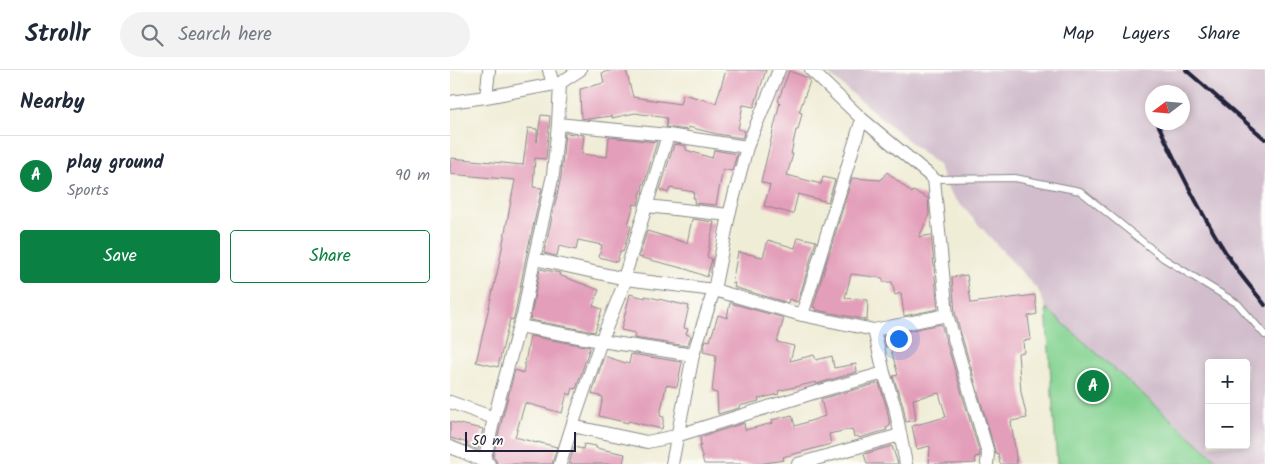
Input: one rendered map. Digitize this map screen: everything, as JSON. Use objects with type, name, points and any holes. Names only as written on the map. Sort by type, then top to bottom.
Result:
[{"type":"street","points":[[486,97],[489,70]]},
{"type":"street","points":[[450,447],[486,463],[494,418],[523,316],[553,175],[558,124],[556,84],[549,70]]},
{"type":"street","points":[[450,102],[556,84],[580,70]]},
{"type":"street","points":[[672,464],[693,355],[714,290],[729,215],[747,148],[779,70]]},
{"type":"street","points":[[810,70],[862,120],[934,179],[947,315],[988,453],[987,464]]},
{"type":"street","points":[[802,315],[862,120]]},
{"type":"street","points":[[558,124],[668,135],[747,148]]},
{"type":"street","points":[[560,464],[601,341],[626,279],[625,275],[668,135]]},
{"type":"street","points":[[647,206],[729,215]]},
{"type":"street","points":[[534,259],[626,279],[714,290],[802,315],[874,330],[947,315]]},
{"type":"street","points":[[519,326],[693,355]]},
{"type":"street","points":[[874,330],[884,374],[895,407],[906,464]]},
{"type":"street","points":[[572,426],[647,442],[676,436],[813,393],[884,374]]},
{"type":"street","points":[[450,402],[494,418]]},
{"type":"street","points":[[798,464],[900,435]]},
{"type":"lane","points":[[934,179],[1015,178],[1080,191],[1163,258],[1238,304],[1265,334]]},
{"type":"shaded area","points":[[824,70],[1265,70],[1265,464],[1221,464],[1046,308],[1038,290],[949,192],[939,166]]},
{"type":"green space","points":[[1046,308],[1221,464],[1057,464]]},
{"type":"building","points":[[613,70],[626,70],[633,97],[680,104],[683,94],[716,103],[726,70],[766,70],[754,107],[743,105],[738,129],[745,131],[742,138],[688,127],[688,130],[666,127],[667,118],[635,113],[612,118],[612,116],[581,118],[580,89],[604,83],[602,73]]},
{"type":"building","points":[[789,71],[808,78],[810,81],[799,112],[802,113],[798,130],[796,130],[791,154],[793,154],[787,175],[821,184],[823,177],[835,180],[828,202],[798,194],[793,214],[764,206],[770,185],[761,182],[780,102],[778,101]]},
{"type":"building","points":[[541,115],[550,116],[546,159],[535,158],[533,187],[542,188],[515,314],[513,320],[510,319],[498,367],[476,362],[498,269],[515,180],[450,174],[451,158],[523,165],[528,128],[537,129],[537,142]]},
{"type":"building","points":[[565,133],[584,135],[582,154],[607,157],[609,137],[657,142],[638,205],[634,204],[628,225],[631,226],[623,252],[620,251],[617,262],[599,257],[602,245],[578,240],[576,250],[559,246],[557,256],[544,253],[561,177]]},
{"type":"building","points":[[674,144],[686,146],[686,150],[712,158],[714,150],[737,154],[732,171],[723,169],[716,205],[694,203],[694,192],[670,188],[668,193],[660,190]]},
{"type":"building","points":[[887,172],[912,193],[913,191],[928,198],[929,215],[919,237],[931,235],[938,309],[904,316],[901,293],[895,295],[892,282],[883,282],[883,278],[851,274],[845,298],[868,300],[867,320],[816,310],[813,307],[852,178],[881,180]]},
{"type":"building","points":[[692,219],[714,222],[707,257],[712,259],[707,277],[686,269],[639,257],[647,231],[687,243]]},
{"type":"building","points":[[798,237],[816,241],[798,302],[789,299],[788,303],[734,287],[735,283],[732,283],[738,252],[763,257],[768,240],[795,248]]},
{"type":"building","points":[[540,269],[560,273],[559,275],[599,290],[593,306],[602,309],[595,332],[530,320]]},
{"type":"building","points":[[967,275],[971,303],[1035,295],[1037,314],[1028,316],[1031,340],[1023,341],[1024,352],[1018,353],[1021,392],[1027,418],[1011,421],[1017,464],[1000,464],[955,313],[952,277]]},
{"type":"building","points":[[630,294],[689,306],[684,328],[688,329],[686,334],[691,336],[687,346],[634,338],[635,333],[621,330]]},
{"type":"building","points":[[730,303],[784,318],[777,342],[794,346],[790,361],[814,355],[816,360],[832,356],[834,368],[856,364],[857,372],[816,384],[816,382],[778,391],[779,394],[758,399],[759,401],[718,414],[717,393],[712,392],[716,355],[703,352],[706,340],[710,341],[718,315],[727,318]]},
{"type":"building","points":[[941,324],[980,454],[980,456],[975,457],[976,463],[929,464],[930,446],[917,449],[912,426],[946,417],[939,393],[913,399],[916,420],[906,422],[903,405],[893,376],[898,375],[890,346],[886,347],[884,336]]},
{"type":"building","points":[[530,336],[590,347],[576,389],[573,388],[571,395],[567,393],[562,413],[525,403],[515,437],[557,447],[552,464],[497,464],[493,457],[502,420],[515,370],[523,373]]},
{"type":"building","points":[[631,354],[682,362],[677,387],[666,385],[660,416],[664,417],[662,429],[599,416],[603,397],[592,394],[604,356],[629,364]]},
{"type":"building","points":[[879,383],[890,426],[886,428],[887,430],[859,438],[858,436],[854,437],[852,429],[829,434],[831,444],[783,457],[784,460],[759,464],[704,464],[699,446],[701,446],[700,437],[744,423],[745,430],[773,423],[772,420],[792,415],[795,426],[825,416],[821,399]]},
{"type":"building","points":[[450,422],[483,429],[478,450],[467,445],[468,443],[450,438]]},
{"type":"building","points":[[584,444],[625,454],[623,464],[569,464],[574,447],[583,449]]},
{"type":"building","points":[[892,446],[898,464],[867,464],[864,454]]},
{"type":"railway","points":[[1186,70],[1265,139]]},
{"type":"railway","points":[[1161,130],[1203,215],[1236,268],[1265,305]]},
{"type":"place","name":"play ground","points":[[1093,386]]}]
